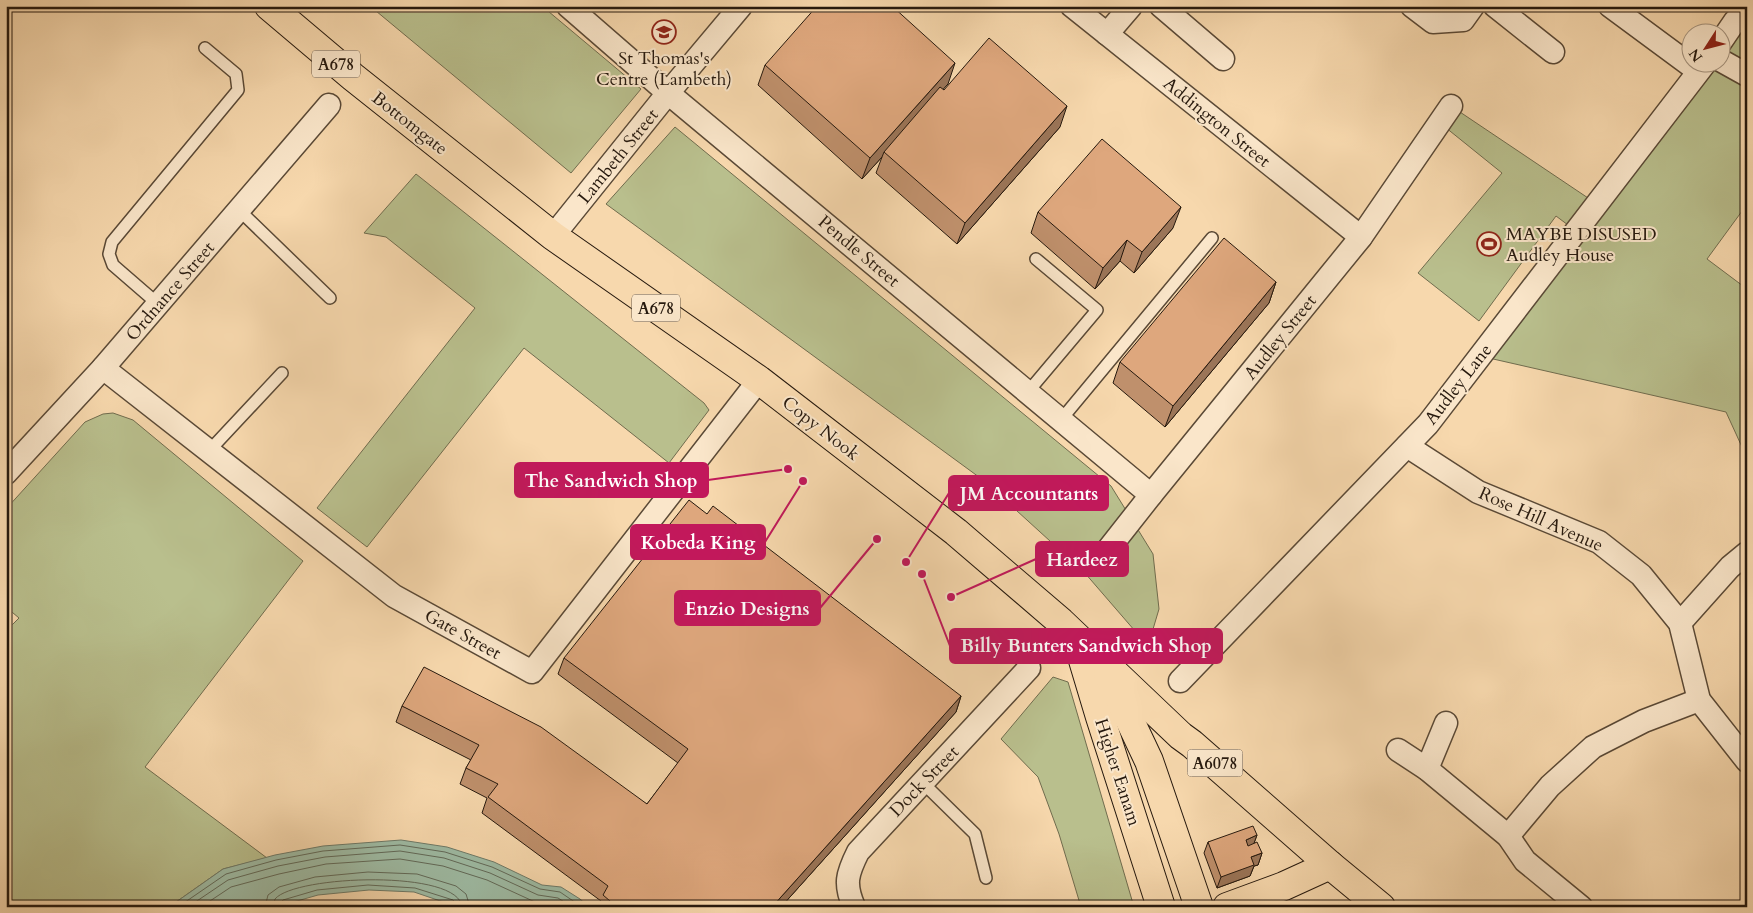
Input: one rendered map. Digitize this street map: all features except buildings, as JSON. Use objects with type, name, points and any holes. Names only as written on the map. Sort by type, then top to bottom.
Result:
[{"type":"highway","name":"Bottomgate","points":[[269,6],[353,78],[553,236]]},
{"type":"highway","name":"Copy Nook","points":[[553,236],[759,380],[956,532],[1076,637]]},
{"type":"highway","name":"A6078","points":[[1076,637],[1181,736],[1381,907]]},
{"type":"highway","name":"Higher Eanam","points":[[1076,637],[1161,907]]},
{"type":"highway","name":"Higher Eanam","points":[[1101,659],[1149,761],[1199,907]]},
{"type":"highway","points":[[1227,907],[1284,886],[1330,865]]},
{"type":"street","name":"Pendle Street","points":[[568,6],[668,93],[1151,495]]},
{"type":"street","name":"Lambeth Street","points":[[553,236],[741,6]]},
{"type":"street","name":"Addington Street","points":[[1072,6],[1361,237]]},
{"type":"street","points":[[1107,34],[1132,6]]},
{"type":"street","points":[[1161,6],[1223,59]]},
{"type":"street","points":[[1412,6],[1433,22],[1463,20],[1474,6]]},
{"type":"street","points":[[1495,6],[1553,52]]},
{"type":"street","points":[[1610,6],[1680,52]]},
{"type":"street","points":[[1730,28],[1735,21]]},
{"type":"street","points":[[1730,66],[1747,75]]},
{"type":"street","name":"Audley Lane","points":[[1180,681],[1428,424],[1698,72]]},
{"type":"street","name":"Ordnance Street","points":[[6,473],[103,368],[329,105]]},
{"type":"street","name":"Audley Street","points":[[1099,561],[1361,237],[1451,106]]},
{"type":"street","name":"Gate Street","points":[[103,368],[394,596],[532,672],[759,380]]},
{"type":"street","name":"Rose Hill Avenue","points":[[1407,446],[1478,492],[1599,542],[1641,575],[1680,623],[1699,700],[1747,762]]},
{"type":"street","points":[[1680,623],[1730,568],[1747,553]]},
{"type":"street","name":"Dock Street","points":[[854,907],[849,894],[847,880],[858,852],[867,840],[1030,668]]},
{"type":"street","points":[[1508,836],[1550,786],[1592,747],[1644,721],[1699,700]]},
{"type":"street","points":[[1427,769],[1446,724]]},
{"type":"street","points":[[1398,750],[1427,769],[1508,836],[1525,860],[1581,907]]},
{"type":"lane","points":[[158,304],[113,265],[109,254],[112,242],[238,90],[236,74],[205,48]]},
{"type":"lane","points":[[239,210],[330,298]]},
{"type":"lane","points":[[1060,421],[1212,238]]},
{"type":"lane","points":[[1027,393],[1097,310],[1036,259]]},
{"type":"lane","points":[[209,451],[282,373]]},
{"type":"lane","points":[[923,783],[975,834],[986,878]]},
{"type":"shaded area","points":[[370,6],[542,6],[641,89],[571,173]]},
{"type":"shaded area","points":[[1735,21],[1747,28],[1747,74],[1730,65],[1730,35]]},
{"type":"shaded area","points":[[1730,70],[1747,75],[1747,208],[1745,207],[1707,259],[1747,289],[1747,447],[1742,447],[1726,412],[1480,356],[1576,231],[1556,216],[1479,321],[1418,273],[1502,173],[1440,123],[1451,106],[1597,204],[1700,72],[1730,72]]},
{"type":"shaded area","points":[[675,127],[1111,486],[1153,554],[1159,609],[1148,646],[1084,572],[983,480],[606,204]]},
{"type":"shaded area","points":[[416,174],[704,403],[709,410],[669,463],[524,348],[367,547],[317,508],[475,308],[386,237],[364,233]]},
{"type":"shaded area","points":[[113,413],[133,420],[303,561],[145,767],[267,858],[223,869],[169,907],[6,907],[6,631],[19,618],[6,607],[6,509],[85,422],[103,414]]},
{"type":"shaded area","points":[[1053,677],[1068,682],[1134,907],[1081,907],[1059,834],[1038,777],[1001,739]]},
{"type":"water","points":[[401,840],[447,847],[494,862],[542,885],[561,887],[589,907],[458,907],[414,892],[369,890],[318,895],[276,907],[169,907],[223,869],[275,855],[323,846]]},
{"type":"place","name":"St Thomas's Centre (Lambeth)","points":[[664,32]]},
{"type":"place","name":"MAYBE DISUSED Audley House","points":[[1489,244]]},
{"type":"place","name":"The Sandwich Shop","points":[[788,469]]},
{"type":"place","name":"Kobeda King","points":[[803,481]]},
{"type":"place","name":"Enzio Designs","points":[[877,539]]},
{"type":"place","name":"JM Accountants","points":[[906,562]]},
{"type":"place","name":"Billy Bunters Sandwich Shop","points":[[922,574]]},
{"type":"place","name":"Hardeez","points":[[951,597]]}]
